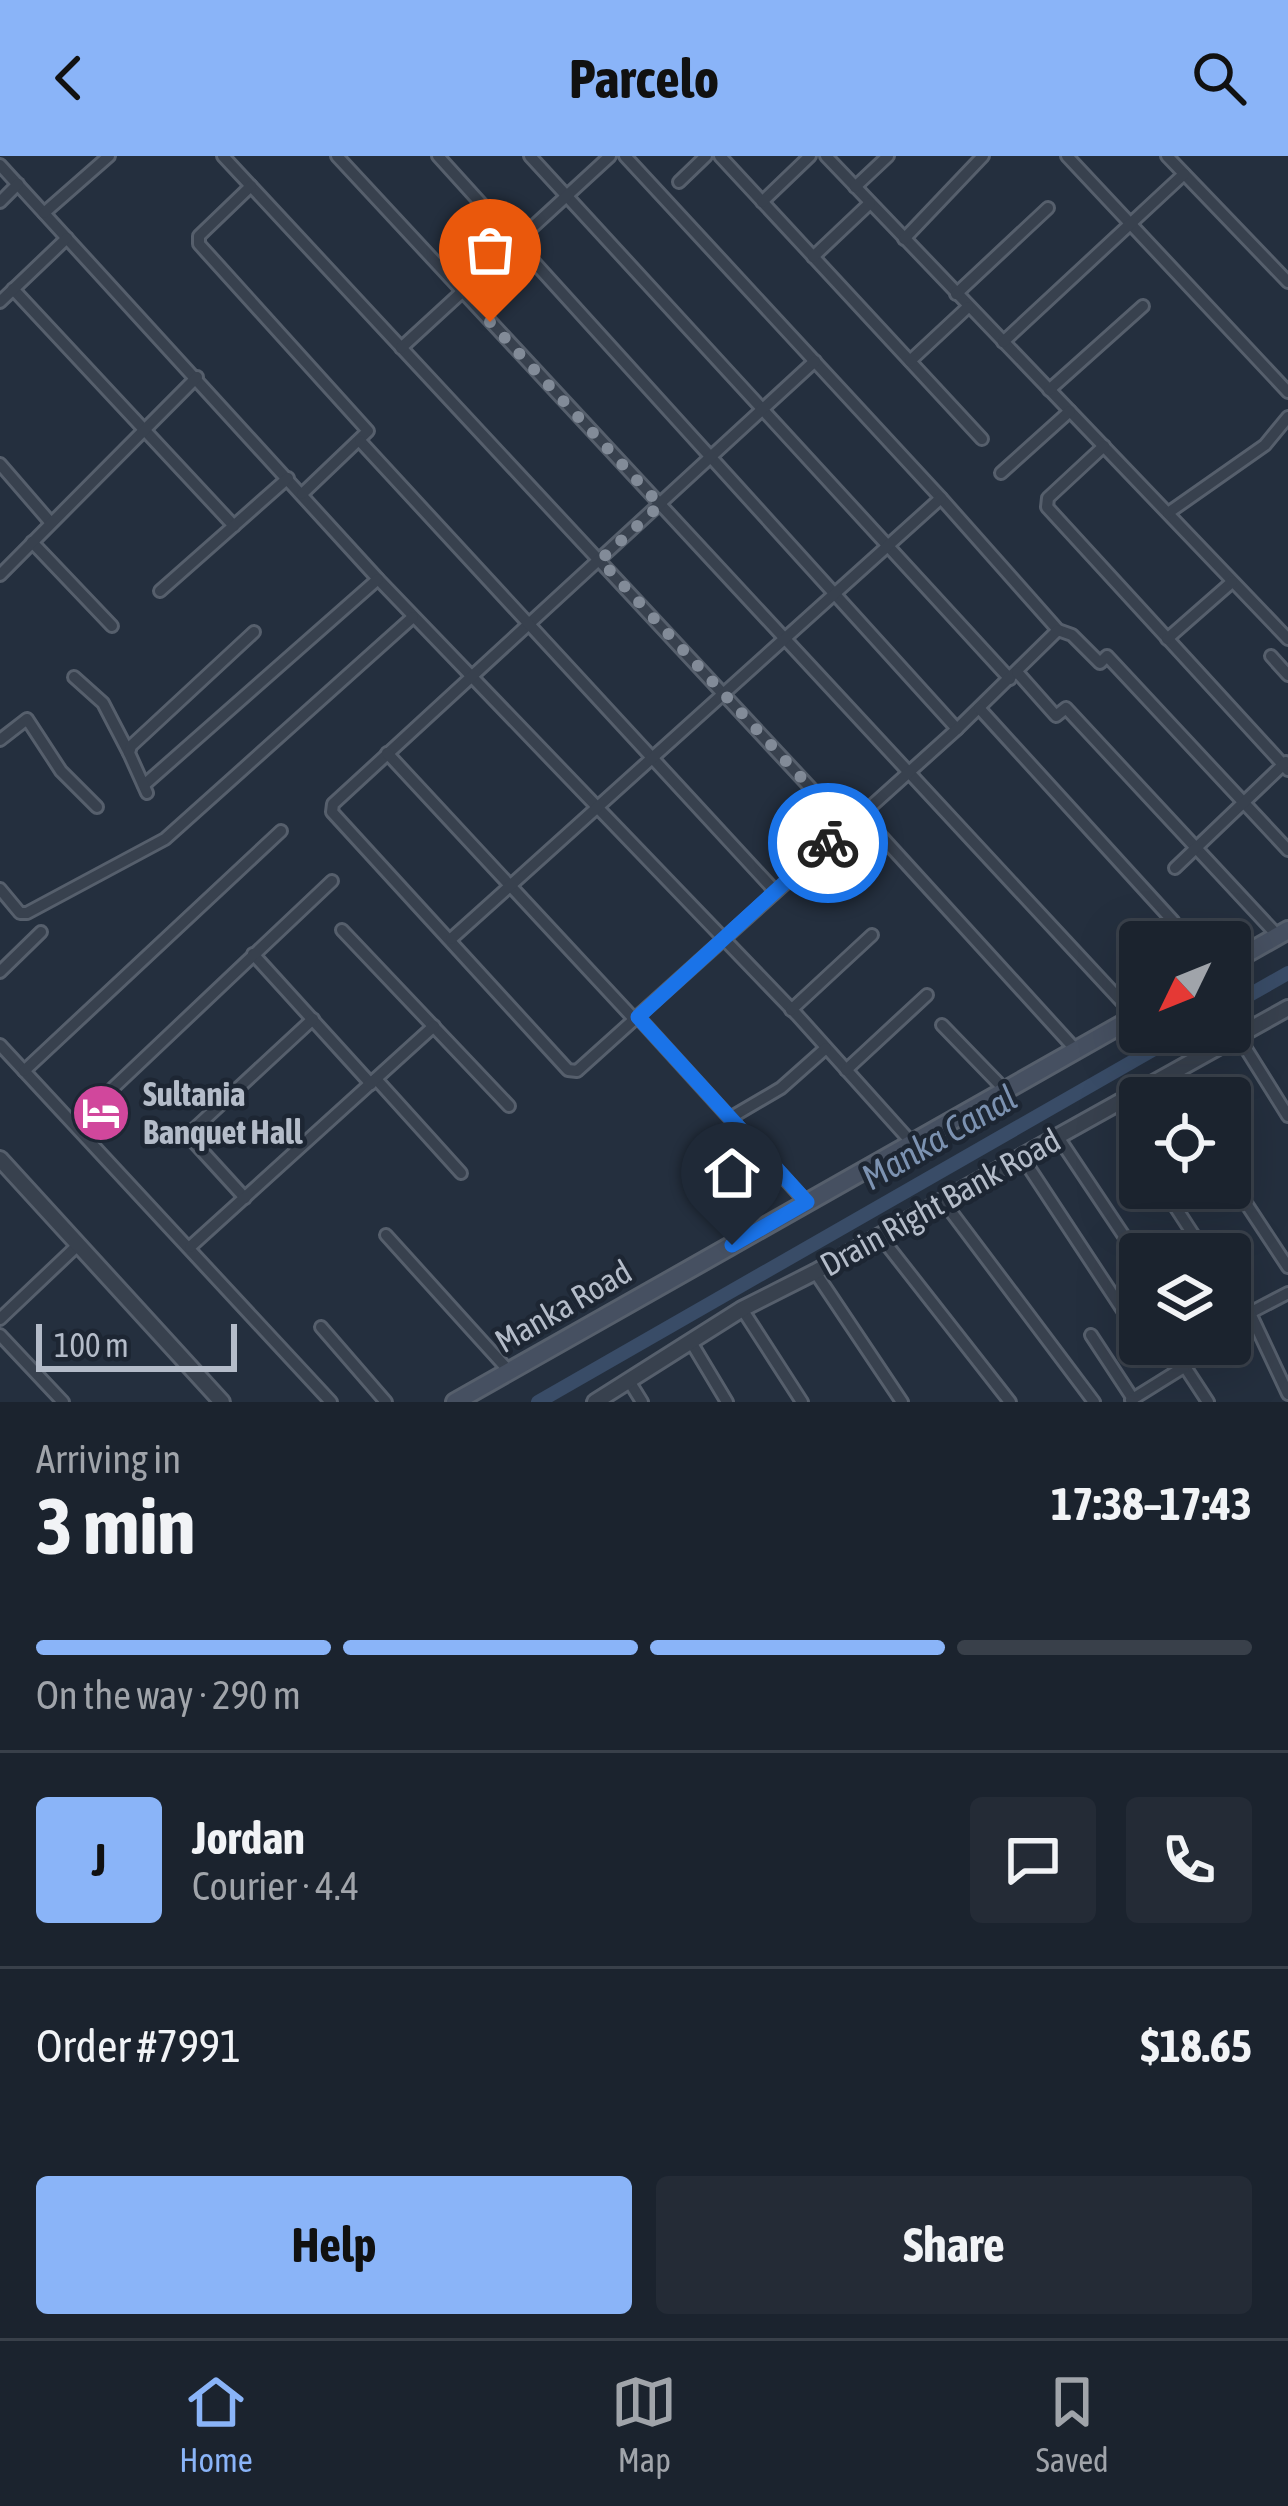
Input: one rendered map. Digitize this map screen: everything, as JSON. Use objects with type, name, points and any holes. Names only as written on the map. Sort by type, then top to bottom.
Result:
[{"type":"main road","points":[[1251,951],[1283,933]]},
{"type":"main road","name":"Manka Road","points":[[454,1402],[1119,1026]]},
{"type":"street","points":[[44,213],[109,156]]},
{"type":"street","points":[[223,156],[846,826]]},
{"type":"street","points":[[338,156],[1119,995]]},
{"type":"street","points":[[439,156],[957,729]]},
{"type":"street","points":[[530,156],[888,547],[1056,716],[1066,708],[1283,933]]},
{"type":"street","points":[[401,348],[610,156]]},
{"type":"street","points":[[625,156],[1058,630],[1072,635],[1100,663],[1107,656],[1288,850]]},
{"type":"street","points":[[679,182],[706,156]]},
{"type":"street","points":[[720,156],[982,439]]},
{"type":"street","points":[[762,202],[810,156]]},
{"type":"street","points":[[826,156],[1288,639]]},
{"type":"street","points":[[855,187],[888,156]]},
{"type":"street","points":[[904,239],[983,156]]},
{"type":"street","points":[[1066,156],[1288,392]]},
{"type":"street","points":[[1167,156],[1286,275]]},
{"type":"street","points":[[0,165],[413,617],[791,1010],[912,1143]]},
{"type":"street","points":[[1003,342],[1184,174]]},
{"type":"street","points":[[0,202],[18,184]]},
{"type":"street","points":[[251,186],[199,236],[199,244],[366,427],[367,434],[302,494]]},
{"type":"street","points":[[813,257],[870,203]]},
{"type":"street","points":[[956,294],[1048,208]]},
{"type":"street","points":[[0,302],[68,238]]},
{"type":"street","points":[[13,289],[234,526]]},
{"type":"street","points":[[1049,390],[1143,306]]},
{"type":"street","points":[[910,361],[968,307]]},
{"type":"street","points":[[815,361],[387,753],[333,804],[332,812],[573,1072],[957,729],[1058,630]]},
{"type":"street","points":[[0,575],[196,377]]},
{"type":"street","points":[[1001,473],[1070,411]]},
{"type":"street","points":[[1168,513],[1265,445],[1288,417]]},
{"type":"street","points":[[360,441],[775,891]]},
{"type":"street","points":[[1104,446],[1048,498],[1047,507],[1286,764],[1175,868]]},
{"type":"street","points":[[0,464],[51,523]]},
{"type":"street","points":[[160,591],[288,478]]},
{"type":"street","points":[[451,940],[941,498]]},
{"type":"street","points":[[32,542],[112,626]]},
{"type":"street","points":[[74,676],[103,703],[146,789],[378,579]]},
{"type":"street","points":[[1167,639],[1232,581]]},
{"type":"street","points":[[0,890],[20,913],[27,913],[165,839],[413,617]]},
{"type":"street","points":[[129,753],[131,746],[254,632]]},
{"type":"street","points":[[1271,656],[1288,674]]},
{"type":"street","points":[[979,708],[1171,921]]},
{"type":"street","points":[[0,740],[28,719],[61,771],[97,807]]},
{"type":"street","points":[[387,753],[807,1202]]},
{"type":"street","points":[[860,813],[1076,1050]]},
{"type":"street","points":[[24,1071],[280,831]]},
{"type":"street","points":[[75,1124],[332,881]]},
{"type":"street","points":[[342,929],[508,1106]]},
{"type":"street","points":[[0,972],[41,932]]},
{"type":"street","points":[[791,1010],[872,935]]},
{"type":"street","points":[[253,954],[461,1173]]},
{"type":"street","points":[[847,1070],[927,995]]},
{"type":"street","name":"Drain Right Bank Road","points":[[1251,1029],[1288,1008]]},
{"type":"street","points":[[245,1198],[193,1141],[192,1131],[313,1019]]},
{"type":"street","points":[[943,1025],[1005,1090]]},
{"type":"street","points":[[190,1247],[434,1026]]},
{"type":"street","points":[[0,1045],[331,1402]]},
{"type":"street","points":[[730,1118],[781,1088],[826,1048]]},
{"type":"street","name":"Drain Right Bank Road","points":[[1166,1077],[1208,1053]]},
{"type":"street","points":[[1249,1053],[1288,1116]]},
{"type":"street","name":"Drain Right Bank Road","points":[[595,1402],[742,1309],[1118,1103]]},
{"type":"street","points":[[1058,1137],[1122,1233]]},
{"type":"street","points":[[1022,1157],[1119,1304]]},
{"type":"street","points":[[0,1159],[222,1402]]},
{"type":"street","points":[[943,1201],[1094,1402]]},
{"type":"street","points":[[1250,1209],[1288,1268]]},
{"type":"street","points":[[386,1235],[509,1371]]},
{"type":"street","points":[[880,1236],[1010,1402]]},
{"type":"street","points":[[0,1319],[78,1245]]},
{"type":"street","points":[[815,1273],[902,1402]]},
{"type":"street","points":[[1251,1312],[1288,1294]]},
{"type":"street","points":[[742,1309],[802,1402]]},
{"type":"street","points":[[1251,1315],[1288,1394]]},
{"type":"street","points":[[320,1327],[386,1402]]},
{"type":"street","points":[[0,1335],[63,1402]]},
{"type":"street","points":[[1091,1335],[1131,1400],[1184,1367],[1208,1402]]},
{"type":"street","points":[[691,1342],[727,1402]]},
{"type":"street","points":[[629,1381],[642,1402]]},
{"type":"waterway","name":"Manka Canal","points":[[1251,994],[1288,973]]},
{"type":"waterway","name":"Manka Canal","points":[[538,1402],[1147,1053]]},
{"type":"way so far","points":[[490,322],[660,505],[600,560],[846,826],[828,843]]},
{"type":"place","name":"Sultania Banquet Hall","points":[[101,1113]]},
{"type":"route","points":[[732,1245],[807,1202],[638,1017],[828,843]]}]
